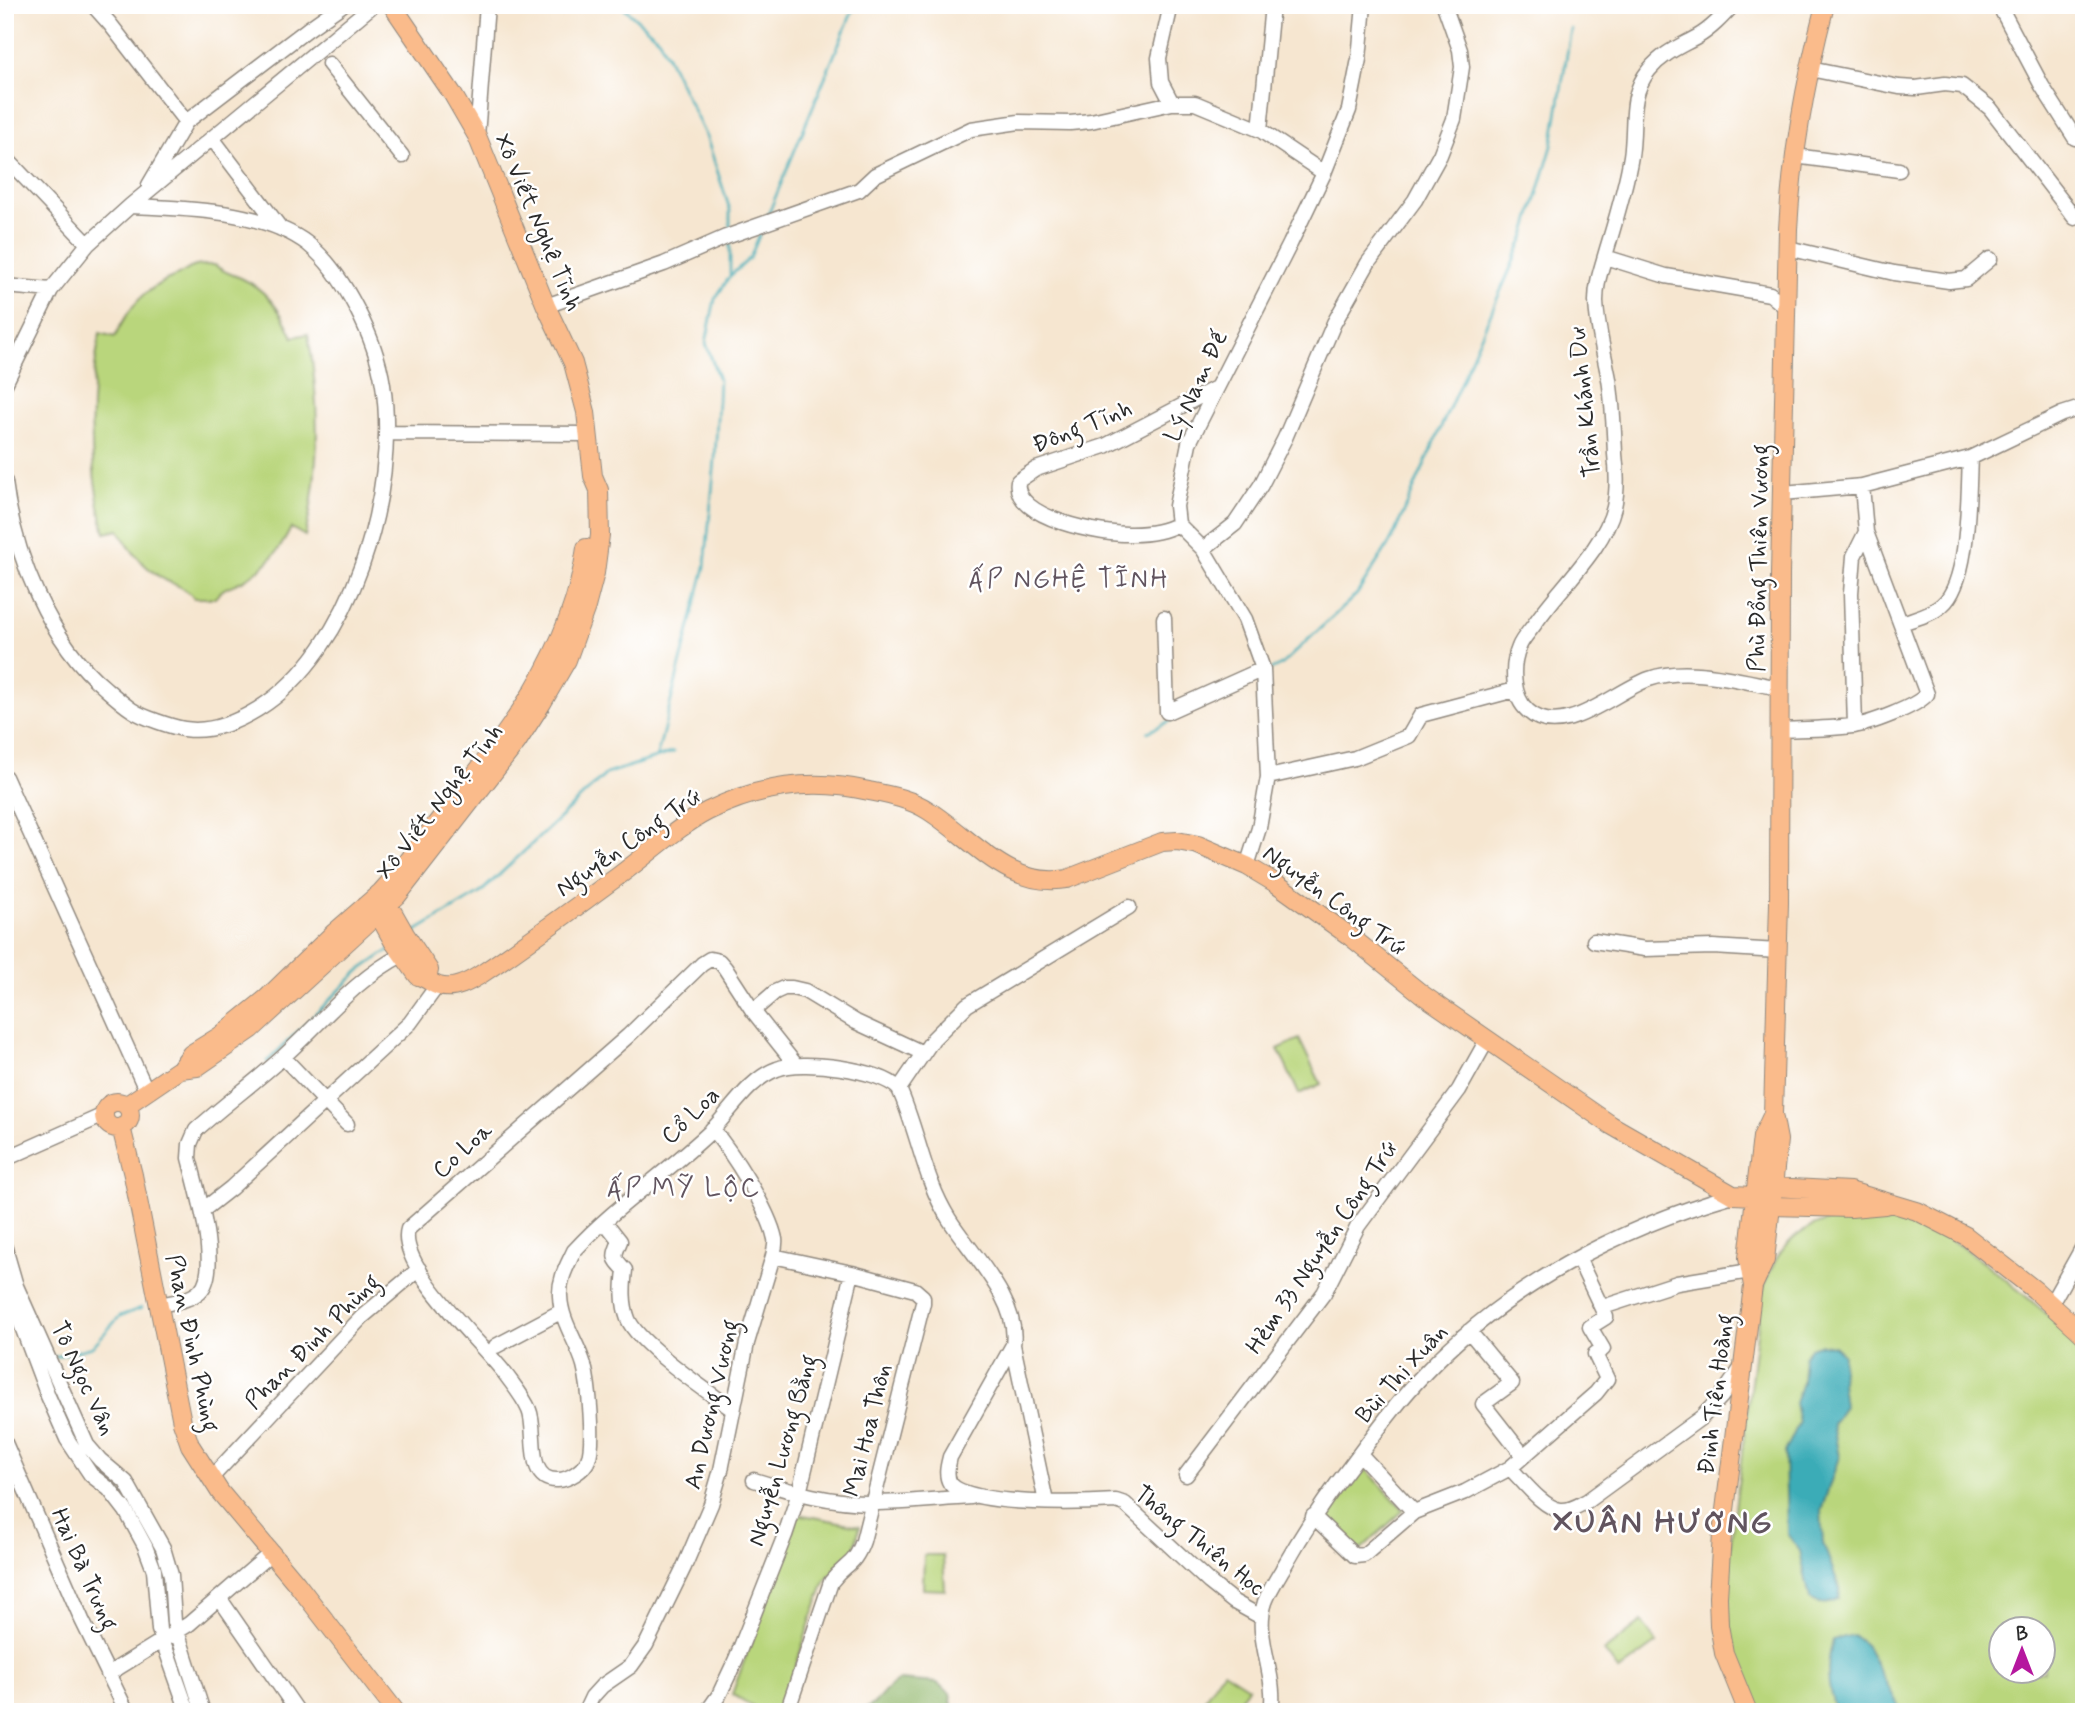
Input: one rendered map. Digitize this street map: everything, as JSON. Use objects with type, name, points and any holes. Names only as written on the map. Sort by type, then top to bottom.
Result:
[{"type":"main road","name":"Xô Viết Nghệ Tĩnh","points":[[127,1105],[180,1069],[191,1054],[220,1036],[267,998],[335,932],[380,903],[517,742],[567,660],[595,573],[600,535],[599,490],[593,476],[581,389],[573,363],[546,306],[477,136],[452,93],[392,5]]},
{"type":"main road","name":"Phù Đổng Thiên Vương","points":[[1773,1187],[1778,1140],[1773,1114],[1778,951],[1789,210],[1810,69],[1825,5]]},
{"type":"main road","name":"Nguyễn Công Trứ","points":[[432,982],[457,986],[484,973],[708,811],[753,793],[779,787],[823,784],[842,786],[888,794],[912,803],[943,820],[993,859],[1019,875],[1036,880],[1051,882],[1068,879],[1145,847],[1177,841],[1198,845],[1247,866],[1288,891],[1423,995],[1487,1040],[1623,1132],[1733,1195]]},
{"type":"main road","points":[[380,903],[408,952],[418,976],[432,982]]},
{"type":"main road","points":[[114,1102],[127,1105],[130,1118],[121,1128],[111,1126],[104,1115],[107,1107],[114,1102]]},
{"type":"main road","name":"Phù Đổng Thiên Vương","points":[[1755,1196],[1762,1137],[1773,1114]]},
{"type":"main road","name":"Phan Đình Phùng","points":[[121,1128],[182,1422],[190,1445],[211,1478],[396,1712]]},
{"type":"main road","points":[[1755,1196],[1773,1187],[1850,1191],[1895,1203],[1940,1220],[1966,1236],[2051,1304],[2084,1335]]},
{"type":"main road","name":"Đinh Tiên Hoàng","points":[[1751,1278],[1765,1260],[1773,1187]]},
{"type":"main road","points":[[1733,1195],[1755,1196],[1772,1206],[1851,1208],[1895,1203]]},
{"type":"main road","name":"Đinh Tiên Hoàng","points":[[1748,1712],[1724,1653],[1718,1597],[1722,1534],[1751,1278],[1748,1258],[1755,1196]]},
{"type":"street","points":[[93,5],[186,122]]},
{"type":"street","points":[[143,195],[186,122],[342,5]]},
{"type":"street","points":[[5,384],[51,290],[88,244],[143,195],[373,5]]},
{"type":"street","points":[[477,136],[487,5]]},
{"type":"street","points":[[1171,5],[1159,58],[1161,82],[1172,103]]},
{"type":"street","points":[[1260,130],[1272,5]]},
{"type":"street","name":"Lý Nam Đế","points":[[1178,524],[1176,506],[1189,443],[1324,173],[1349,110],[1359,58],[1364,5]]},
{"type":"street","points":[[1203,549],[1235,524],[1261,485],[1285,438],[1334,323],[1368,263],[1415,200],[1440,155],[1454,120],[1462,66],[1460,50],[1444,5]]},
{"type":"street","name":"Trần Khánh Dư","points":[[1516,690],[1516,658],[1519,645],[1604,533],[1614,505],[1617,482],[1612,404],[1596,299],[1597,281],[1631,159],[1633,105],[1639,86],[1660,59],[1673,48],[1711,27],[1733,5]]},
{"type":"street","points":[[1999,5],[2042,86],[2075,138]]},
{"type":"street","points":[[329,64],[402,156]]},
{"type":"street","points":[[1810,69],[1899,87],[1916,88],[1945,84],[1962,86],[1990,108],[2075,218]]},
{"type":"street","points":[[546,306],[664,264],[774,219],[859,190],[876,175],[971,129],[1019,122],[1091,121],[1172,103],[1195,103],[1260,130],[1324,173]]},
{"type":"street","points":[[212,138],[281,229]]},
{"type":"street","points":[[1795,156],[1899,170]]},
{"type":"street","points":[[5,157],[88,244]]},
{"type":"street","points":[[5,482],[25,566],[54,625],[90,676],[133,711],[184,729],[212,728],[240,721],[271,701],[300,674],[327,638],[346,601],[365,553],[377,510],[386,433],[383,383],[366,328],[343,282],[307,244],[260,220],[206,212],[130,206]]},
{"type":"street","points":[[1788,247],[1894,273],[1949,281],[1966,279],[1990,259]]},
{"type":"street","points":[[1605,257],[1666,276],[1770,294],[1787,308]]},
{"type":"street","points":[[5,286],[51,290]]},
{"type":"street","name":"Đông Tĩnh","points":[[1178,524],[1170,529],[1130,534],[1080,527],[1045,517],[1020,495],[1018,481],[1036,469],[1105,446],[1216,388]]},
{"type":"street","points":[[1783,493],[1861,485],[1970,458],[2062,414],[2084,407]]},
{"type":"street","points":[[386,433],[589,435]]},
{"type":"street","points":[[1902,623],[1940,607],[1953,593],[1962,563],[1970,458]]},
{"type":"street","points":[[1781,730],[1855,726],[1903,710],[1922,701],[1927,694],[1866,531],[1861,485]]},
{"type":"street","points":[[1178,524],[1203,549],[1245,619],[1263,669],[1268,777],[1261,818],[1247,866]]},
{"type":"street","points":[[1855,726],[1852,593],[1854,556],[1866,531]]},
{"type":"street","points":[[1164,618],[1167,712],[1263,669]]},
{"type":"street","points":[[1268,777],[1355,758],[1409,736],[1421,715],[1516,690],[1518,699],[1531,714],[1554,721],[1583,714],[1637,683],[1667,674],[1691,673],[1780,688]]},
{"type":"street","points":[[5,777],[147,1092]]},
{"type":"street","points":[[899,1089],[947,1023],[971,1002],[1129,907]]},
{"type":"street","points":[[1594,941],[1645,949],[1713,947],[1778,951]]},
{"type":"street","points":[[159,1305],[186,1299],[201,1290],[206,1283],[209,1244],[190,1158],[190,1144],[196,1130],[283,1057],[354,988],[382,965],[408,952]]},
{"type":"street","name":"Co Loa","points":[[562,1311],[584,1365],[591,1414],[588,1461],[582,1468],[559,1480],[547,1478],[538,1471],[534,1460],[534,1428],[529,1410],[501,1369],[443,1304],[419,1269],[406,1244],[406,1235],[412,1225],[628,1036],[702,964],[710,960],[719,961],[725,968],[753,1012],[795,1064]]},
{"type":"street","points":[[203,1210],[231,1188],[410,1023],[432,982]]},
{"type":"street","points":[[753,1012],[775,992],[784,988],[805,991],[856,1022],[923,1053]]},
{"type":"street","name":"Hẻm 33 Nguyễn Công Trứ","points":[[1186,1475],[1324,1293],[1359,1226],[1459,1090],[1487,1040]]},
{"type":"street","points":[[283,1057],[347,1124]]},
{"type":"street","points":[[795,1064],[874,1074],[893,1082],[899,1089],[942,1207],[1003,1299],[1012,1324],[1013,1345],[1046,1502]]},
{"type":"street","name":"Cổ Loa","points":[[562,1311],[560,1283],[574,1251],[712,1129],[758,1081],[775,1069],[795,1064]]},
{"type":"street","points":[[5,1159],[104,1115]]},
{"type":"street","name":"An Dương Vương","points":[[585,1712],[592,1697],[602,1686],[631,1666],[639,1655],[684,1567],[711,1504],[722,1470],[747,1343],[774,1256],[775,1241],[768,1221],[729,1149],[712,1129]]},
{"type":"street","name":"Bùi Thị Xuân","points":[[1261,1617],[1266,1600],[1313,1516],[1424,1373],[1469,1331],[1511,1300],[1578,1258],[1639,1227],[1733,1195]]},
{"type":"street","points":[[605,1222],[620,1241],[614,1256],[616,1262],[625,1270],[622,1293],[628,1319],[637,1334],[689,1378],[732,1409]]},
{"type":"street","points":[[2051,1304],[2084,1245]]},
{"type":"street","name":"Tô Ngọc Vân","points":[[5,1248],[16,1286],[87,1445],[100,1461],[126,1482],[163,1548],[171,1575],[176,1632],[202,1712]]},
{"type":"street","name":"Mai Hoa Thôn","points":[[774,1256],[915,1290],[922,1297],[923,1303],[858,1556],[831,1581],[787,1712]]},
{"type":"street","points":[[1313,1516],[1355,1556],[1364,1555],[1414,1512],[1457,1496],[1510,1468],[1596,1393],[1607,1379],[1595,1354],[1603,1349],[1591,1327],[1606,1317],[1578,1258]]},
{"type":"street","name":"Phan Đinh Phùng","points":[[211,1478],[362,1317],[419,1269]]},
{"type":"street","name":"Nguyễn Lương Bằng","points":[[707,1712],[719,1695],[736,1659],[799,1493],[852,1273]]},
{"type":"street","points":[[1603,1307],[1677,1283],[1751,1278]]},
{"type":"street","name":"Tô Ngọc Vân","points":[[5,1283],[67,1439],[91,1475],[109,1489],[126,1511],[145,1546],[154,1570],[159,1630],[188,1712]]},
{"type":"street","points":[[496,1346],[562,1311]]},
{"type":"street","points":[[1469,1331],[1512,1383],[1483,1404],[1523,1455]]},
{"type":"street","points":[[972,1497],[956,1489],[948,1480],[948,1462],[1013,1345]]},
{"type":"street","points":[[1510,1468],[1551,1507],[1571,1509],[1587,1501],[1702,1417],[1721,1397],[1742,1367]]},
{"type":"street","name":"Hai Bà Trưng","points":[[5,1443],[127,1712]]},
{"type":"street","points":[[1360,1454],[1414,1512]]},
{"type":"street","name":"Thông Thiên Học","points":[[754,1480],[799,1493],[872,1503],[972,1497],[1046,1502],[1116,1501],[1125,1504],[1209,1582],[1234,1602],[1261,1617]]},
{"type":"street","points":[[108,1674],[176,1632],[220,1599],[271,1553]]},
{"type":"street","points":[[220,1599],[298,1712]]},
{"type":"street","points":[[1261,1617],[1271,1679],[1272,1711]]},
{"type":"green space","points":[[215,265],[250,283],[266,295],[284,319],[293,337],[308,334],[317,410],[316,460],[305,536],[291,528],[277,552],[258,571],[224,589],[215,598],[194,598],[144,564],[119,530],[105,533],[93,459],[93,383],[100,333],[115,337],[133,307],[157,285],[195,266]]},
{"type":"green space","points":[[1299,1039],[1321,1084],[1299,1094],[1278,1049]]},
{"type":"green space","points":[[1863,1213],[1897,1216],[1916,1222],[1982,1261],[2084,1346],[2084,1712],[1757,1712],[1748,1694],[1732,1644],[1727,1572],[1762,1294],[1769,1274],[1786,1245],[1811,1227]]},
{"type":"green space","points":[[1363,1466],[1404,1510],[1358,1552],[1324,1517]]},
{"type":"green space","points":[[798,1514],[860,1526],[853,1554],[826,1579],[781,1712],[763,1712],[732,1694]]},
{"type":"green space","points":[[924,1555],[943,1555],[945,1590],[923,1589]]},
{"type":"green space","points":[[1642,1622],[1657,1643],[1619,1671],[1604,1651]]},
{"type":"green space","points":[[1223,1671],[1248,1687],[1232,1712],[1196,1712]]},
{"type":"green space","points":[[899,1680],[937,1683],[950,1693],[953,1712],[844,1712],[865,1709]]},
{"type":"water","points":[[1822,1344],[1834,1346],[1843,1354],[1841,1382],[1844,1406],[1833,1424],[1839,1457],[1821,1511],[1823,1543],[1840,1589],[1839,1599],[1825,1604],[1810,1599],[1800,1551],[1787,1534],[1785,1452],[1799,1423],[1795,1403],[1802,1382],[1804,1356],[1810,1348]]},
{"type":"water","points":[[1853,1635],[1865,1644],[1902,1712],[1837,1712],[1829,1685],[1831,1649],[1833,1640]]},
{"type":"waterway","points":[[621,5],[659,39],[707,139],[730,210],[730,229]]},
{"type":"waterway","points":[[768,215],[855,5]]},
{"type":"waterway","points":[[1267,672],[1281,665],[1357,594],[1392,539],[1526,233],[1552,146],[1571,29]]},
{"type":"waterway","points":[[657,756],[705,567],[719,380],[706,343],[715,299],[730,276],[750,258],[761,231]]},
{"type":"waterway","points":[[730,242],[730,274]]},
{"type":"waterway","points":[[1148,732],[1219,696]]},
{"type":"waterway","points":[[413,933],[480,893],[606,774],[674,752]]},
{"type":"waterway","points":[[267,1062],[359,971],[391,949]]},
{"type":"waterway","points":[[54,1357],[92,1347],[120,1316],[142,1308]]},
{"type":"waterway","points":[[59,1400],[69,1423]]},
{"type":"waterway","points":[[115,1486],[126,1500]]},
{"type":"waterway","points":[[161,1572],[165,1590],[167,1631]]},
{"type":"waterway","points":[[171,1644],[181,1667]]},
{"type":"waterway","points":[[189,1690],[192,1704]]},
{"type":"district","name":"ẤP NGHỆ TĨNH","points":[[1069,578]]},
{"type":"district","name":"ẤP MỸ LỘC","points":[[684,1187]]},
{"type":"district","name":"XUÂN HƯƠNG","points":[[1663,1521]]}]
